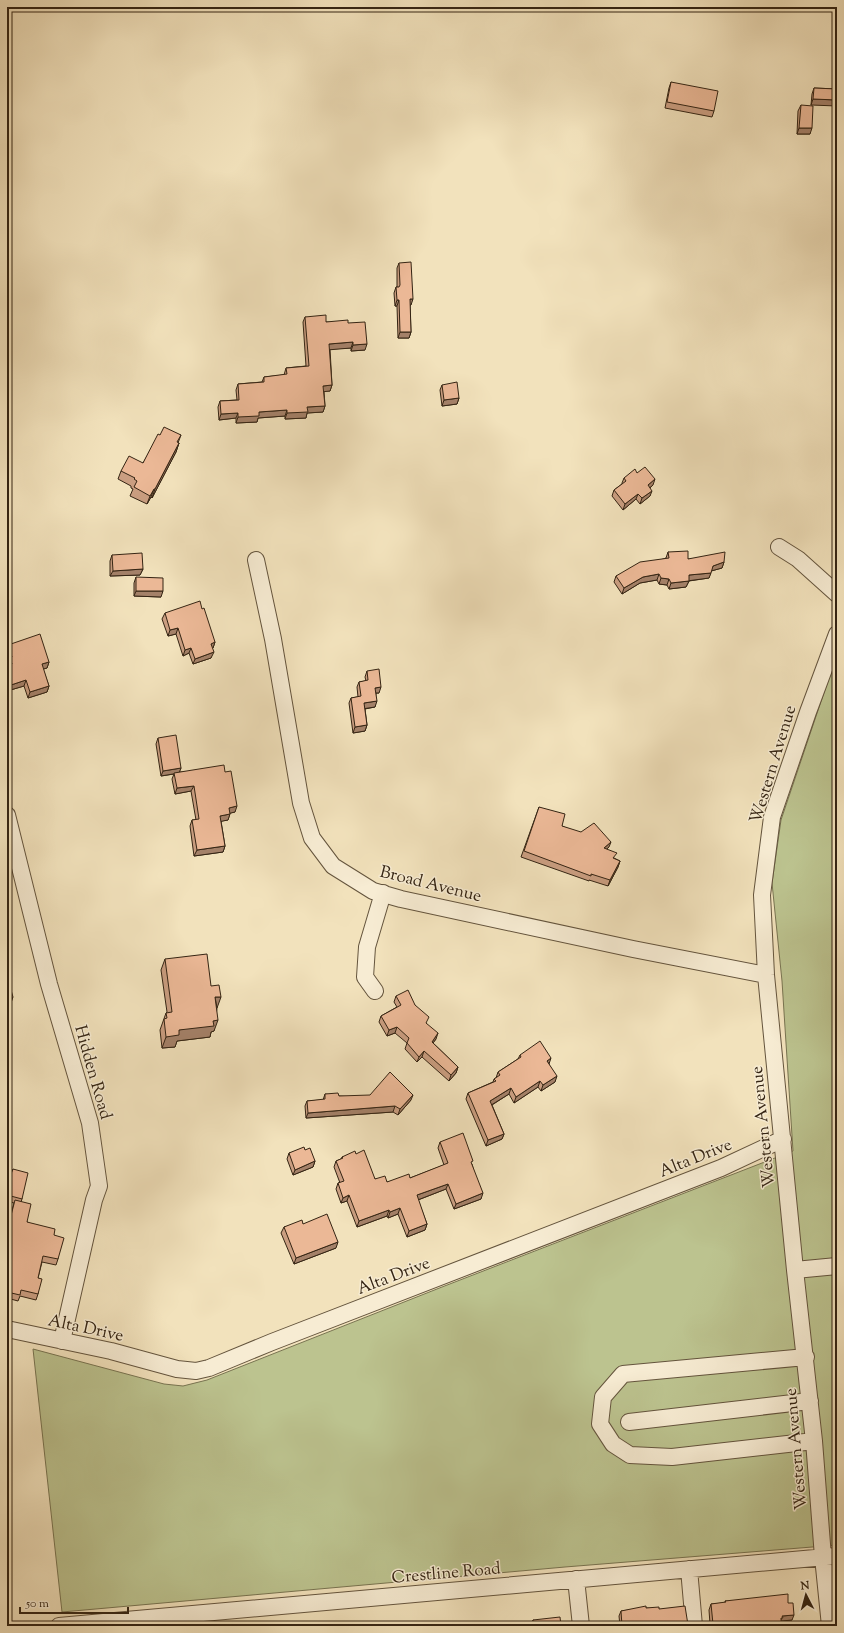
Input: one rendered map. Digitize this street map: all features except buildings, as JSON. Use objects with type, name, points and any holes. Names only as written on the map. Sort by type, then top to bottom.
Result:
[{"type":"street","points":[[779,547],[798,559],[837,594]]},
{"type":"street","name":"Broad Avenue","points":[[256,560],[273,639],[302,803],[312,838],[333,866],[373,890],[401,899],[633,950],[766,975]]},
{"type":"street","name":"Western Avenue","points":[[830,1626],[830,1557],[814,1441],[806,1357],[795,1270],[766,975],[762,894],[772,817],[808,712],[837,634]]},
{"type":"street","name":"Hidden Road","points":[[7,815],[12,857],[90,1124],[99,1186],[94,1200],[62,1341]]},
{"type":"street","points":[[375,991],[364,976],[367,947],[383,893]]},
{"type":"street","name":"Alta Drive","points":[[7,1330],[111,1351],[177,1369],[196,1371],[210,1368],[279,1339],[721,1168],[783,1139]]},
{"type":"street","points":[[795,1270],[837,1266]]},
{"type":"street","points":[[806,1357],[623,1374],[603,1397],[600,1424],[613,1444],[630,1455],[672,1457],[814,1441]]},
{"type":"street","points":[[629,1422],[810,1401]]},
{"type":"street","name":"Crestline Road","points":[[60,1626],[209,1619],[576,1579],[830,1557]]},
{"type":"street","points":[[689,1569],[694,1626]]},
{"type":"street","points":[[576,1579],[581,1626]]},
{"type":"green space","points":[[837,654],[837,1545],[565,1567],[62,1612],[33,1349],[164,1384],[183,1386],[207,1380],[793,1151],[782,981],[772,883],[781,820]]}]
